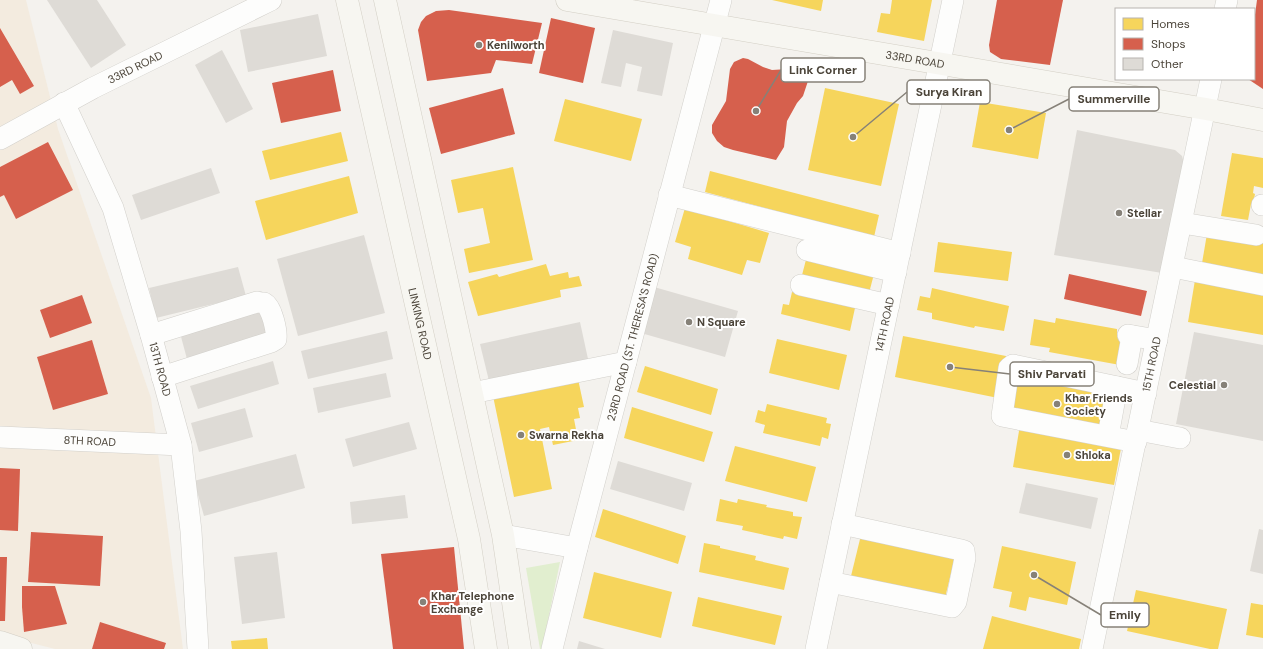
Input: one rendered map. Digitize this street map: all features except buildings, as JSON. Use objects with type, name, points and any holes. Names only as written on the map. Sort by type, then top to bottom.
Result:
[{"type":"main road","name":"LINKING ROAD","points":[[347,0],[469,539],[486,649]]},
{"type":"main road","points":[[385,0],[503,535],[520,649]]},
{"type":"main road","name":"33RD ROAD","points":[[567,0],[1263,120]]},
{"type":"main road","points":[[469,539],[503,535]]},
{"type":"main road","points":[[0,642],[21,649]]},
{"type":"street","name":"33RD ROAD","points":[[0,139],[64,103],[272,0]]},
{"type":"street","name":"23RD ROAD (ST. THERESA'S ROAD)","points":[[552,649],[577,548],[721,0]]},
{"type":"street","name":"14TH ROAD","points":[[816,649],[841,562],[842,524],[953,0]]},
{"type":"street","name":"15TH ROAD","points":[[1092,649],[1212,80]]},
{"type":"street","name":"13TH ROAD","points":[[64,103],[112,208],[151,335],[181,445],[191,531],[198,649]]},
{"type":"street","points":[[669,195],[898,262]]},
{"type":"street","points":[[1182,223],[1256,235]]},
{"type":"street","points":[[807,250],[898,262]]},
{"type":"street","points":[[1172,266],[1263,284]]},
{"type":"street","points":[[801,285],[889,305]]},
{"type":"street","points":[[151,335],[257,302],[264,303],[269,308],[277,333],[276,339],[271,342],[162,377]]},
{"type":"street","points":[[1151,368],[1126,363],[1130,335],[1157,340]]},
{"type":"street","points":[[472,393],[626,362]]},
{"type":"street","points":[[1146,393],[1013,365],[1009,368],[1002,416],[1108,436],[1180,438]]},
{"type":"street","points":[[1108,436],[1116,386]]},
{"type":"street","name":"8TH ROAD","points":[[0,437],[181,445]]},
{"type":"street","points":[[841,562],[948,607],[952,606],[956,602],[966,554],[961,550],[842,524]]},
{"type":"street","points":[[503,535],[577,548]]},
{"type":"shaded area","points":[[0,0],[26,0],[58,129],[151,398],[183,649],[55,649],[0,635]]},
{"type":"green space","points":[[560,562],[542,649],[540,649],[526,568]]},
{"type":"place","name":"Kenilworth","points":[[479,45]]},
{"type":"place","name":"Link Corner","points":[[756,111]]},
{"type":"place","name":"Summerville","points":[[1009,130]]},
{"type":"place","name":"Surya Kiran","points":[[853,137]]},
{"type":"place","name":"Stellar","points":[[1119,213]]},
{"type":"place","name":"N Square","points":[[689,322]]},
{"type":"place","name":"Shiv Parvati","points":[[950,367]]},
{"type":"place","name":"Celestial","points":[[1224,385]]},
{"type":"place","name":"Khar Friends Society","points":[[1057,404]]},
{"type":"place","name":"Swarna Rekha","points":[[521,435]]},
{"type":"place","name":"Shloka","points":[[1067,455]]},
{"type":"place","name":"Emily","points":[[1034,575]]},
{"type":"place","name":"Khar Telephone Exchange","points":[[423,602]]}]
